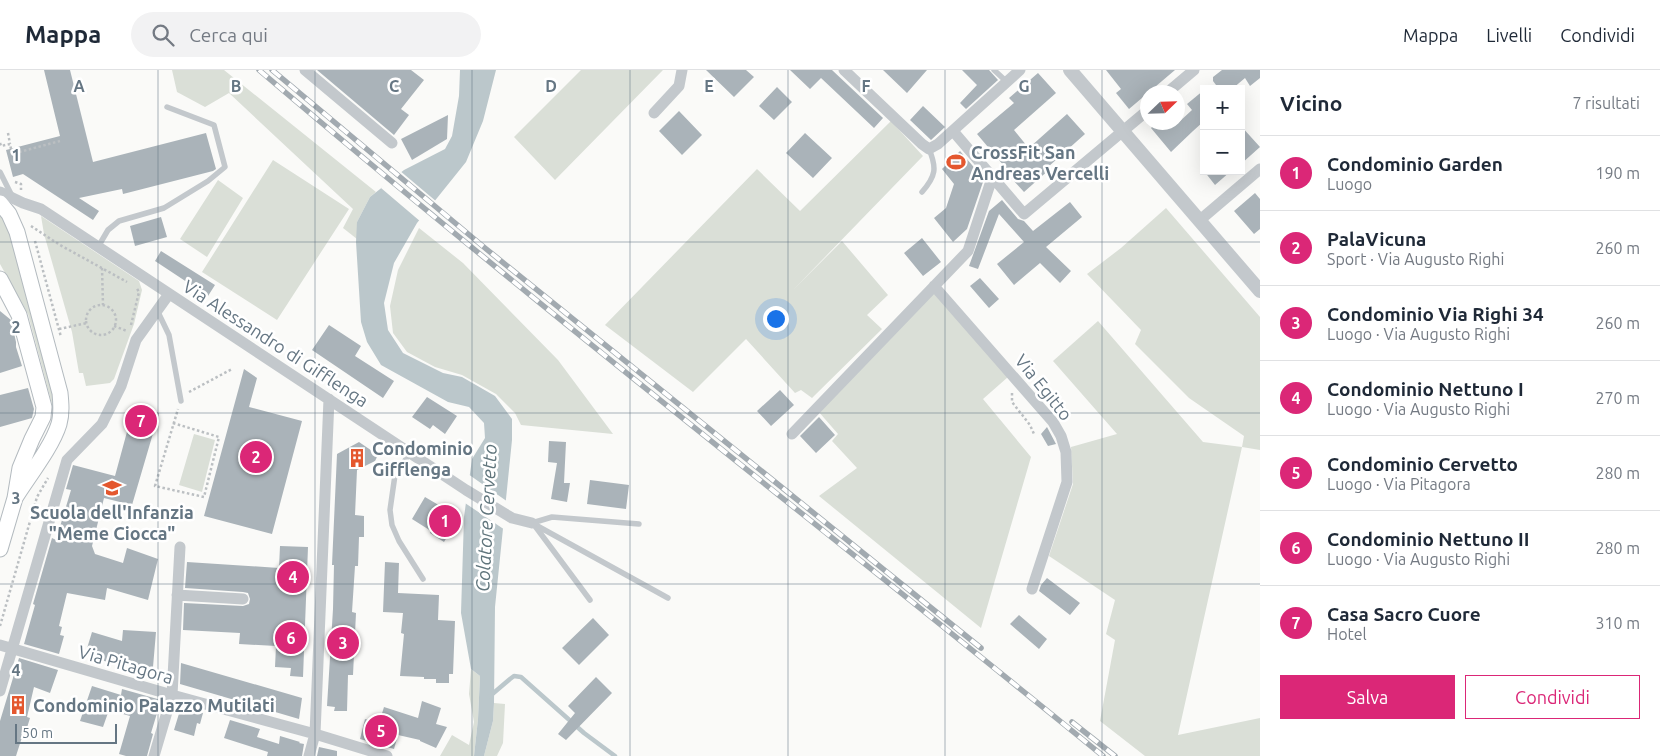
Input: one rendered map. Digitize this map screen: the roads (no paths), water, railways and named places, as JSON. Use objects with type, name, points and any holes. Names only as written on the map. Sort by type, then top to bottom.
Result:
[{"type":"main road","points":[[6,200],[8,214],[17,232],[60,393],[62,409],[59,424],[46,449],[15,498]]},
{"type":"main road","points":[[0,279],[19,315],[44,407],[44,417],[32,438],[20,468],[15,498],[0,549]]},
{"type":"street","points":[[305,70],[392,144]]},
{"type":"street","points":[[654,113],[679,86],[682,70]]},
{"type":"street","points":[[844,70],[929,149],[954,131],[1020,70]]},
{"type":"street","points":[[1071,70],[1260,291]]},
{"type":"street","points":[[1176,85],[1194,70]]},
{"type":"street","points":[[954,131],[1024,214],[1140,117]]},
{"type":"street","points":[[1200,220],[1260,168]]},
{"type":"street","points":[[792,434],[968,252],[992,178]]},
{"type":"street","name":"Via Alessandro di Gifflenga","points":[[0,192],[6,200],[41,209],[466,490],[512,518],[532,523]]},
{"type":"street","name":"Via Egitto","points":[[934,286],[1053,422],[1061,436],[1066,452],[1067,482],[1032,588]]},
{"type":"street","points":[[0,691],[67,460],[102,424],[121,386],[136,340],[169,294]]},
{"type":"street","points":[[309,756],[315,734],[327,511],[329,399]]},
{"type":"street","points":[[154,756],[172,695],[180,547]]},
{"type":"street","points":[[177,595],[243,599]]},
{"type":"street","name":"Via Pitagora","points":[[0,645],[387,756]]},
{"type":"lane","points":[[994,70],[1007,82]]},
{"type":"lane","points":[[98,247],[108,230],[119,221],[164,208],[208,181],[226,167],[214,125],[167,107]]},
{"type":"lane","points":[[922,192],[930,182],[934,171],[935,163],[929,149]]},
{"type":"lane","points":[[0,172],[6,200]]},
{"type":"lane","points":[[157,310],[169,335],[181,401]]},
{"type":"lane","points":[[410,452],[395,475],[390,510],[392,525],[399,542],[423,579]]},
{"type":"lane","points":[[532,523],[552,517],[639,524]]},
{"type":"lane","points":[[532,523],[668,598]]},
{"type":"lane","points":[[532,523],[590,600]]},
{"type":"water","name":"Colatore Cervetto","points":[[460,70],[496,70],[483,121],[466,162],[417,223],[394,263],[384,303],[388,330],[403,353],[443,373],[462,377],[495,396],[512,419],[512,440],[495,607],[493,721],[484,756],[474,756],[480,676],[471,669],[461,613],[464,517],[472,459],[485,438],[484,423],[469,407],[448,402],[381,365],[367,342],[361,322],[356,242],[357,222],[370,197],[404,170],[445,149],[452,136],[459,96]]},
{"type":"waterway","points":[[490,696],[514,676],[521,677],[584,733],[615,756]]},
{"type":"railway","points":[[259,70],[573,330],[1103,756]]},
{"type":"railway","points":[[272,70],[485,248],[981,648]]},
{"type":"railway","points":[[1072,722],[1115,756]]},
{"type":"place","name":"CrossFit San Andreas Vercelli","points":[[956,162]]},
{"type":"place","name":"Casa Sacro Cuore","points":[[141,421]]},
{"type":"place","name":"PalaVicuna","points":[[256,457]]},
{"type":"place","name":"Condominio Gifflenga","points":[[357,458]]},
{"type":"place","name":"Scuola dell'Infanzia \"Meme Ciocca\"","points":[[112,488]]},
{"type":"place","name":"Condominio Garden","points":[[445,521]]},
{"type":"place","name":"Condominio Nettuno I","points":[[293,577]]},
{"type":"place","name":"Condominio Nettuno II","points":[[291,638]]},
{"type":"place","name":"Condominio Via Righi 34","points":[[343,643]]},
{"type":"place","name":"Condominio Palazzo Mutilati","points":[[18,705]]},
{"type":"place","name":"Condominio Cervetto","points":[[381,731]]}]
